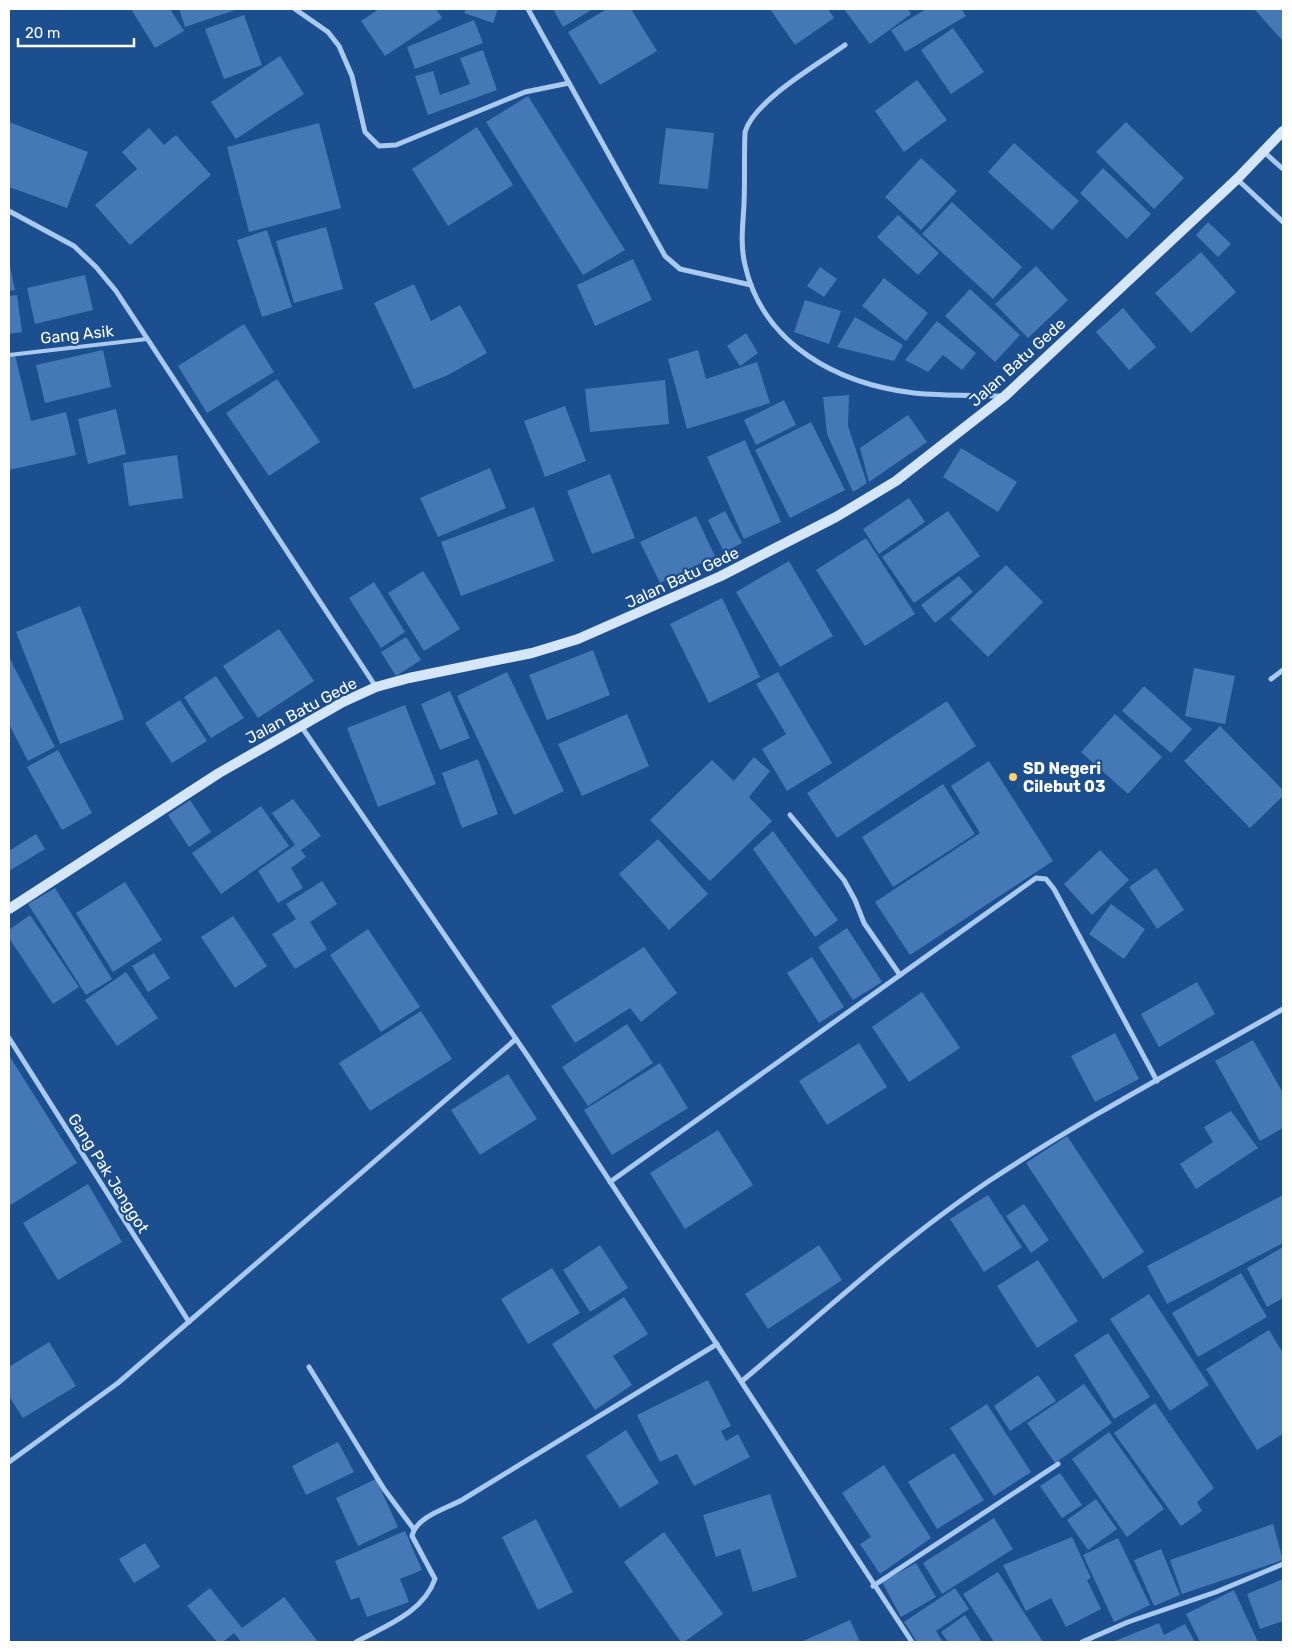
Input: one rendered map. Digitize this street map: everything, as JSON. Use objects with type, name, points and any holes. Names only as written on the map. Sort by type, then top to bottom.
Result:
[{"type":"street","points":[[295,9],[328,32],[339,46],[352,76],[365,132],[379,146],[396,145],[525,92],[569,83]]},
{"type":"street","points":[[528,9],[664,256],[680,268],[751,285]]},
{"type":"street","points":[[845,45],[761,105],[748,122],[745,132],[742,236],[745,264],[751,285],[766,318],[789,343],[815,362],[843,376],[883,387],[915,393],[1005,396]]},
{"type":"street","name":"Jalan Batu Gede","points":[[9,909],[123,834],[301,725],[376,687],[532,653],[578,639],[721,576],[836,517],[896,482],[947,444],[1005,396],[1236,179],[1283,131]]},
{"type":"street","points":[[1264,152],[1283,169]]},
{"type":"street","points":[[1236,179],[1283,222]]},
{"type":"street","points":[[9,211],[74,246],[96,266],[116,291],[376,687]]},
{"type":"street","points":[[1272,679],[1283,670]]},
{"type":"street","points":[[301,725],[516,1039],[742,1381],[873,1586],[912,1642]]},
{"type":"street","points":[[790,815],[844,880],[855,900],[864,923],[900,975]]},
{"type":"street","points":[[610,1182],[1036,878],[1041,877],[1046,879],[1054,889],[1157,1081]]},
{"type":"street","points":[[742,1381],[921,1230],[997,1176],[1283,1009]]},
{"type":"street","name":"Gang Pak Jenggot","points":[[9,1038],[189,1322]]},
{"type":"street","points":[[9,1462],[118,1383],[516,1039]]},
{"type":"street","points":[[413,1528],[717,1344]]},
{"type":"street","points":[[309,1367],[384,1489],[413,1528],[412,1536],[435,1579],[430,1592],[404,1616],[356,1642]]},
{"type":"street","points":[[873,1586],[1058,1464]]},
{"type":"street","points":[[1082,1642],[1128,1622],[1216,1592],[1283,1564]]},
{"type":"lane","name":"Gang Asik","points":[[9,355],[147,339]]},
{"type":"building","points":[[131,9],[170,9],[184,31],[155,48]]},
{"type":"building","points":[[179,9],[238,9],[185,27]]},
{"type":"building","points":[[379,9],[436,9],[442,18],[385,56],[361,21]]},
{"type":"building","points":[[466,9],[498,9],[493,23],[464,13]]},
{"type":"building","points":[[553,9],[593,9],[563,27]]},
{"type":"building","points":[[607,9],[631,9],[657,51],[600,85],[568,32]]},
{"type":"building","points":[[770,9],[828,9],[834,18],[795,45]]},
{"type":"building","points":[[844,9],[908,9],[911,14],[870,44]]},
{"type":"building","points":[[926,9],[961,9],[966,16],[905,52],[891,30]]},
{"type":"building","points":[[1254,9],[1283,9],[1283,41]]},
{"type":"building","points":[[244,15],[262,65],[224,79],[205,29]]},
{"type":"building","points":[[474,20],[483,43],[415,69],[407,47]]},
{"type":"building","points":[[953,28],[984,72],[951,94],[921,50]]},
{"type":"building","points":[[483,50],[497,90],[428,115],[415,76],[433,71],[440,95],[470,84],[460,58]]},
{"type":"building","points":[[280,56],[304,94],[236,139],[211,102]]},
{"type":"building","points":[[917,80],[947,120],[904,152],[875,111]]},
{"type":"building","points":[[528,96],[625,250],[583,275],[486,122]]},
{"type":"building","points":[[9,122],[88,152],[67,208],[9,187]]},
{"type":"building","points":[[1126,122],[1184,178],[1154,209],[1096,152]]},
{"type":"building","points":[[319,123],[341,208],[249,232],[227,147]]},
{"type":"building","points":[[477,127],[513,185],[448,226],[412,169]]},
{"type":"building","points":[[149,128],[164,145],[176,135],[211,175],[130,245],[95,205],[137,169],[122,152]]},
{"type":"building","points":[[666,128],[714,133],[708,189],[659,184]]},
{"type":"building","points":[[1014,143],[1079,201],[1052,230],[988,172]]},
{"type":"building","points":[[921,158],[957,191],[921,230],[885,197]]},
{"type":"building","points":[[1103,168],[1151,214],[1127,239],[1080,193]]},
{"type":"building","points":[[952,202],[1022,267],[993,299],[922,234]]},
{"type":"building","points":[[898,215],[939,253],[918,275],[877,237]]},
{"type":"building","points":[[1208,222],[1231,244],[1218,257],[1196,235]]},
{"type":"building","points":[[326,227],[343,289],[294,303],[276,241]]},
{"type":"building","points":[[267,230],[292,307],[262,317],[237,240]]},
{"type":"building","points":[[1201,252],[1236,292],[1191,333],[1155,293]]},
{"type":"building","points":[[633,259],[652,300],[595,326],[577,285]]},
{"type":"building","points":[[9,261],[15,290],[9,291]]},
{"type":"building","points":[[1036,266],[1068,300],[1028,338],[995,304]]},
{"type":"building","points":[[820,267],[837,279],[824,297],[807,286]]},
{"type":"building","points":[[85,275],[93,310],[35,324],[27,288]]},
{"type":"building","points":[[884,278],[928,313],[906,341],[862,306]]},
{"type":"building","points":[[414,284],[431,321],[460,305],[487,353],[448,375],[414,389],[374,303]]},
{"type":"building","points":[[970,289],[1020,335],[995,362],[945,316]]},
{"type":"building","points":[[17,295],[22,332],[9,334],[9,296]]},
{"type":"building","points":[[805,300],[841,311],[829,344],[794,332]]},
{"type":"building","points":[[1123,308],[1156,347],[1129,370],[1096,332]]},
{"type":"building","points":[[855,317],[903,345],[894,361],[837,347]]},
{"type":"building","points":[[937,321],[976,353],[962,370],[943,355],[928,372],[905,360]]},
{"type":"building","points":[[244,324],[274,372],[207,413],[178,366]]},
{"type":"building","points":[[746,333],[758,353],[740,366],[727,346]]},
{"type":"building","points":[[103,350],[111,387],[45,403],[36,365]]},
{"type":"building","points":[[698,350],[706,379],[757,362],[770,403],[687,429],[668,359]]},
{"type":"building","points":[[15,355],[31,421],[66,412],[76,455],[9,470],[9,357]]},
{"type":"building","points":[[277,379],[320,442],[269,476],[226,413]]},
{"type":"building","points":[[665,380],[669,424],[590,432],[585,389]]},
{"type":"building","points":[[849,395],[848,426],[867,483],[853,492],[827,434],[823,397]]},
{"type":"building","points":[[784,400],[796,425],[756,445],[744,420]]},
{"type":"building","points":[[565,406],[586,461],[545,477],[524,421]]},
{"type":"building","points":[[116,409],[126,454],[88,464],[78,419]]},
{"type":"building","points":[[908,415],[927,442],[869,482],[860,448]]},
{"type":"building","points":[[811,422],[845,490],[790,518],[755,450]]},
{"type":"building","points":[[745,440],[781,522],[744,539],[707,457]]},
{"type":"building","points":[[961,448],[1017,482],[998,512],[943,477]]},
{"type":"building","points":[[177,455],[183,498],[129,506],[123,463]]},
{"type":"building","points":[[490,468],[506,508],[438,537],[420,498]]},
{"type":"building","points":[[610,474],[635,538],[592,554],[567,491]]},
{"type":"building","points":[[909,498],[925,522],[879,554],[863,529]]},
{"type":"building","points":[[534,507],[554,561],[461,596],[441,542]]},
{"type":"building","points":[[725,511],[742,543],[724,552],[708,520]]},
{"type":"building","points":[[948,511],[980,556],[914,603],[882,557]]},
{"type":"building","points":[[696,516],[715,556],[660,583],[640,542]]},
{"type":"building","points":[[866,538],[915,614],[865,646],[816,570]]},
{"type":"building","points":[[789,561],[833,636],[780,667],[736,592]]},
{"type":"building","points":[[1006,565],[1043,602],[988,657],[950,619]]},
{"type":"building","points":[[423,571],[460,629],[424,651],[388,593]]},
{"type":"building","points":[[959,576],[973,592],[935,623],[921,605]]},
{"type":"building","points":[[374,582],[405,632],[381,648],[349,598]]},
{"type":"building","points":[[722,598],[760,677],[709,703],[670,624]]},
{"type":"building","points":[[80,606],[124,719],[60,744],[16,632]]},
{"type":"building","points":[[279,629],[314,681],[258,718],[223,666]]},
{"type":"building","points":[[406,637],[421,660],[396,676],[381,652]]},
{"type":"building","points":[[593,650],[610,695],[547,720],[529,675]]},
{"type":"building","points":[[9,657],[55,747],[28,761],[9,724]]},
{"type":"building","points":[[1194,668],[1235,676],[1225,724],[1185,716]]},
{"type":"building","points":[[507,672],[564,791],[514,815],[457,696]]},
{"type":"building","points":[[778,672],[832,763],[787,791],[762,749],[786,734],[756,684]]},
{"type":"building","points":[[216,676],[244,718],[211,738],[184,697]]},
{"type":"building","points":[[1144,686],[1192,729],[1171,753],[1122,711]]},
{"type":"building","points":[[450,691],[470,738],[440,750],[421,704]]},
{"type":"building","points":[[180,700],[207,741],[172,763],[145,723]]},
{"type":"building","points":[[947,701],[976,746],[837,838],[807,793]]},
{"type":"building","points":[[405,705],[436,784],[378,807],[347,728]]},
{"type":"building","points":[[627,714],[649,766],[582,796],[558,744]]},
{"type":"building","points":[[1115,714],[1162,757],[1128,794],[1081,752]]},
{"type":"building","points":[[1220,726],[1283,790],[1283,796],[1250,828],[1184,761]]},
{"type":"building","points":[[58,750],[92,813],[62,830],[27,767]]},
{"type":"building","points":[[754,757],[770,771],[749,797],[772,821],[710,881],[650,820],[712,760],[734,781]]},
{"type":"building","points":[[478,759],[498,814],[462,828],[442,773]]},
{"type":"building","points":[[989,761],[1053,861],[910,955],[875,902],[980,833],[951,786]]},
{"type":"building","points":[[943,784],[975,834],[893,887],[862,837]]},
{"type":"building","points":[[293,799],[321,836],[301,850],[306,857],[291,868],[303,888],[278,903],[258,871],[295,845],[272,813]]},
{"type":"building","points":[[190,800],[211,832],[189,847],[168,815]]},
{"type":"building","points":[[261,806],[289,846],[221,894],[192,853]]},
{"type":"building","points":[[773,831],[838,920],[815,937],[753,849]]},
{"type":"building","points":[[36,834],[45,849],[9,871],[9,851]]},
{"type":"building","points":[[658,839],[708,894],[669,930],[619,874]]},
{"type":"building","points":[[1100,850],[1129,880],[1092,915],[1064,884]]},
{"type":"building","points":[[1156,868],[1184,910],[1157,929],[1129,887]]},
{"type":"building","points":[[322,881],[337,904],[310,922],[327,949],[295,969],[272,934],[296,919],[286,904]]},
{"type":"building","points":[[125,882],[162,940],[113,972],[76,913]]},
{"type":"building","points":[[55,888],[112,979],[86,995],[28,904]]},
{"type":"building","points":[[1111,904],[1145,929],[1124,959],[1089,934]]},
{"type":"building","points":[[30,915],[79,987],[53,1004],[9,938],[9,930]]},
{"type":"building","points":[[233,916],[267,966],[235,988],[201,937]]},
{"type":"building","points":[[847,928],[882,982],[853,1000],[818,947]]},
{"type":"building","points":[[368,929],[420,1007],[381,1032],[330,955]]},
{"type":"building","points":[[644,947],[677,993],[641,1022],[630,1008],[575,1043],[551,1006]]},
{"type":"building","points":[[154,953],[170,978],[148,992],[132,966]]},
{"type":"building","points":[[812,957],[844,1007],[819,1023],[787,973]]},
{"type":"building","points":[[126,972],[158,1018],[117,1046],[85,1000]]},
{"type":"building","points":[[1197,982],[1215,1014],[1159,1047],[1141,1014]]},
{"type":"building","points":[[922,992],[960,1048],[909,1082],[872,1027]]},
{"type":"building","points":[[421,1011],[452,1059],[370,1111],[339,1063]]},
{"type":"building","points":[[627,1024],[653,1063],[588,1106],[562,1067]]},
{"type":"building","points":[[1115,1033],[1139,1079],[1095,1102],[1071,1056]]},
{"type":"building","points":[[1253,1040],[1283,1093],[1283,1128],[1260,1141],[1215,1061]]},
{"type":"building","points":[[859,1043],[887,1087],[827,1125],[799,1081]]},
{"type":"building","points":[[9,1058],[77,1163],[9,1206]]},
{"type":"building","points":[[660,1063],[688,1108],[612,1155],[584,1110]]},
{"type":"building","points":[[508,1074],[537,1119],[480,1155],[451,1110]]},
{"type":"building","points":[[1231,1111],[1258,1148],[1196,1189],[1180,1164],[1213,1142],[1204,1127]]},
{"type":"building","points":[[718,1130],[753,1185],[685,1229],[650,1173]]},
{"type":"building","points":[[1067,1136],[1144,1252],[1103,1279],[1026,1163]]},
{"type":"building","points":[[88,1184],[122,1242],[58,1280],[23,1223]]},
{"type":"building","points":[[988,1195],[1022,1247],[984,1272],[950,1219]]},
{"type":"building","points":[[1283,1195],[1283,1243],[1167,1304],[1147,1266]]},
{"type":"building","points":[[1024,1204],[1049,1240],[1031,1253],[1006,1216]]},
{"type":"building","points":[[600,1245],[628,1288],[590,1312],[563,1270]]},
{"type":"building","points":[[819,1245],[842,1280],[768,1329],[745,1294]]},
{"type":"building","points":[[1283,1247],[1283,1298],[1267,1307],[1247,1268]]},
{"type":"building","points":[[1038,1260],[1078,1321],[1037,1348],[997,1286]]},
{"type":"building","points":[[552,1268],[580,1313],[528,1344],[501,1299]]},
{"type":"building","points":[[1241,1273],[1267,1317],[1198,1357],[1172,1313]]},
{"type":"building","points":[[1149,1294],[1209,1385],[1170,1411],[1110,1319]]},
{"type":"building","points":[[624,1297],[648,1334],[613,1356],[632,1385],[595,1410],[552,1344]]},
{"type":"building","points":[[1269,1330],[1283,1353],[1283,1434],[1257,1450],[1206,1369]]},
{"type":"building","points":[[1108,1333],[1150,1397],[1114,1419],[1074,1355]]},
{"type":"building","points":[[49,1342],[76,1386],[23,1418],[9,1396],[9,1367]]},
{"type":"building","points":[[1038,1375],[1056,1401],[1010,1431],[994,1406]]},
{"type":"building","points":[[708,1380],[731,1426],[721,1431],[726,1441],[738,1434],[750,1457],[694,1486],[677,1454],[660,1462],[637,1415]]},
{"type":"building","points":[[1084,1384],[1112,1423],[1055,1463],[1027,1423]]},
{"type":"building","points":[[1155,1403],[1214,1488],[1197,1502],[1202,1511],[1181,1526],[1114,1433]]},
{"type":"building","points":[[987,1404],[1031,1472],[994,1496],[950,1428]]},
{"type":"building","points":[[626,1430],[659,1483],[620,1508],[586,1456]]},
{"type":"building","points":[[1109,1432],[1164,1509],[1127,1537],[1072,1459]]},
{"type":"building","points":[[338,1442],[354,1472],[306,1495],[292,1466]]},
{"type":"building","points":[[954,1453],[984,1500],[937,1529],[908,1482]]},
{"type":"building","points":[[884,1465],[931,1538],[880,1574],[860,1544],[871,1537],[842,1493]]},
{"type":"building","points":[[1060,1473],[1082,1505],[1062,1518],[1040,1486]]},
{"type":"building","points":[[376,1479],[398,1527],[358,1546],[336,1498]]},
{"type":"building","points":[[770,1494],[797,1577],[753,1592],[740,1549],[716,1557],[703,1515]]},
{"type":"building","points":[[1096,1499],[1117,1529],[1088,1550],[1067,1520]]},
{"type":"building","points":[[994,1518],[1013,1549],[942,1594],[923,1563]]},
{"type":"building","points":[[536,1519],[573,1592],[538,1610],[502,1537]]},
{"type":"building","points":[[1273,1524],[1283,1560],[1182,1594],[1170,1560]]},
{"type":"building","points":[[405,1531],[422,1570],[400,1579],[409,1602],[367,1617],[359,1597],[351,1600],[335,1561]]},
{"type":"building","points":[[664,1532],[723,1614],[684,1642],[681,1642],[624,1562]]},
{"type":"building","points":[[1072,1537],[1091,1578],[1087,1580],[1101,1609],[1066,1627],[1051,1598],[1026,1611],[1003,1565]]},
{"type":"building","points":[[1118,1538],[1150,1605],[1114,1622],[1083,1555]]},
{"type":"building","points":[[145,1543],[160,1567],[134,1583],[119,1559]]},
{"type":"building","points":[[1161,1549],[1180,1595],[1154,1606],[1134,1560]]},
{"type":"building","points":[[916,1563],[936,1597],[901,1617],[882,1582]]},
{"type":"building","points":[[998,1572],[1043,1642],[994,1642],[963,1594]]},
{"type":"building","points":[[1283,1579],[1283,1621],[1260,1629],[1247,1594]]},
{"type":"building","points":[[210,1588],[242,1628],[284,1597],[318,1642],[241,1642],[234,1633],[223,1642],[217,1642],[187,1606]]},
{"type":"building","points":[[955,1588],[969,1609],[936,1631],[943,1642],[917,1642],[904,1622]]},
{"type":"building","points":[[1234,1590],[1258,1642],[1200,1642],[1186,1614]]},
{"type":"building","points":[[965,1615],[982,1642],[948,1642],[941,1632]]},
{"type":"building","points":[[850,1620],[860,1642],[801,1642]]},
{"type":"building","points":[[1159,1623],[1164,1635],[1185,1624],[1195,1642],[1113,1642]]},
{"type":"place","name":"SD Negeri Cilebut 03","points":[[1013,777]]}]
